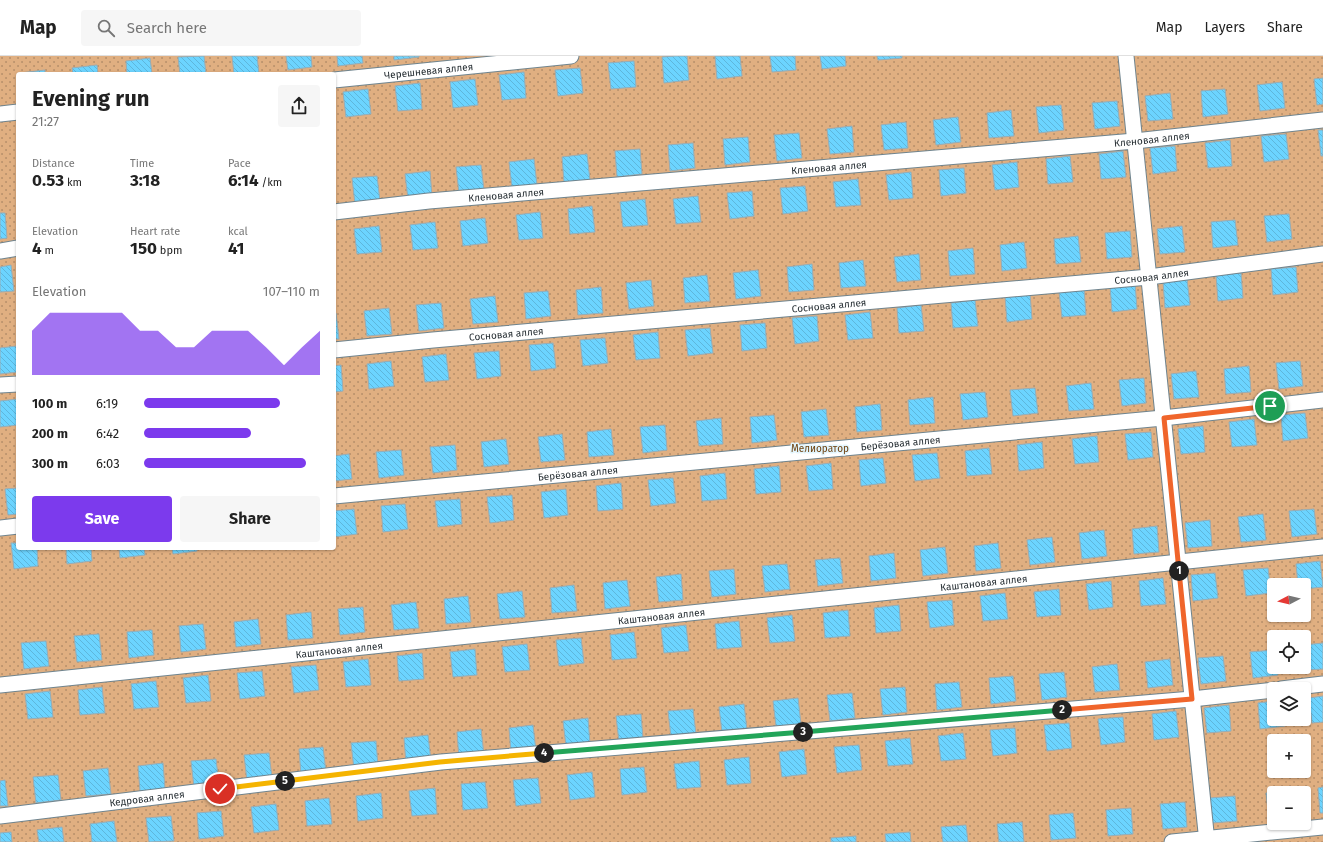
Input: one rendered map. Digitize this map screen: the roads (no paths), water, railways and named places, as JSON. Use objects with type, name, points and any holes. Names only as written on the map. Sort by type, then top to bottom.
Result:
[{"type":"street","name":"Черешневая аллея","points":[[336,80],[571,56]]},
{"type":"street","points":[[1126,56],[1206,840]]},
{"type":"street","points":[[0,114],[16,112]]},
{"type":"street","name":"Кленовая аллея","points":[[336,212],[429,201],[1135,141],[1323,120]]},
{"type":"street","points":[[0,250],[16,248]]},
{"type":"street","name":"Сосновая аллея","points":[[336,350],[1149,277],[1323,254]]},
{"type":"street","points":[[0,385],[16,384]]},
{"type":"street","name":"Берёзовая аллея","points":[[336,496],[1164,418],[1323,400]]},
{"type":"street","points":[[0,528],[16,526]]},
{"type":"street","name":"Каштановая аллея","points":[[0,685],[1323,547]]},
{"type":"street","points":[[1311,685],[1323,684]]},
{"type":"street","name":"Кедровая аллея","points":[[0,816],[440,762],[1192,699],[1267,691]]},
{"type":"street","points":[[1172,842],[1206,840],[1323,827]]},
{"type":"park label","name":"Мелиоратор","points":[[820,448]]}]
